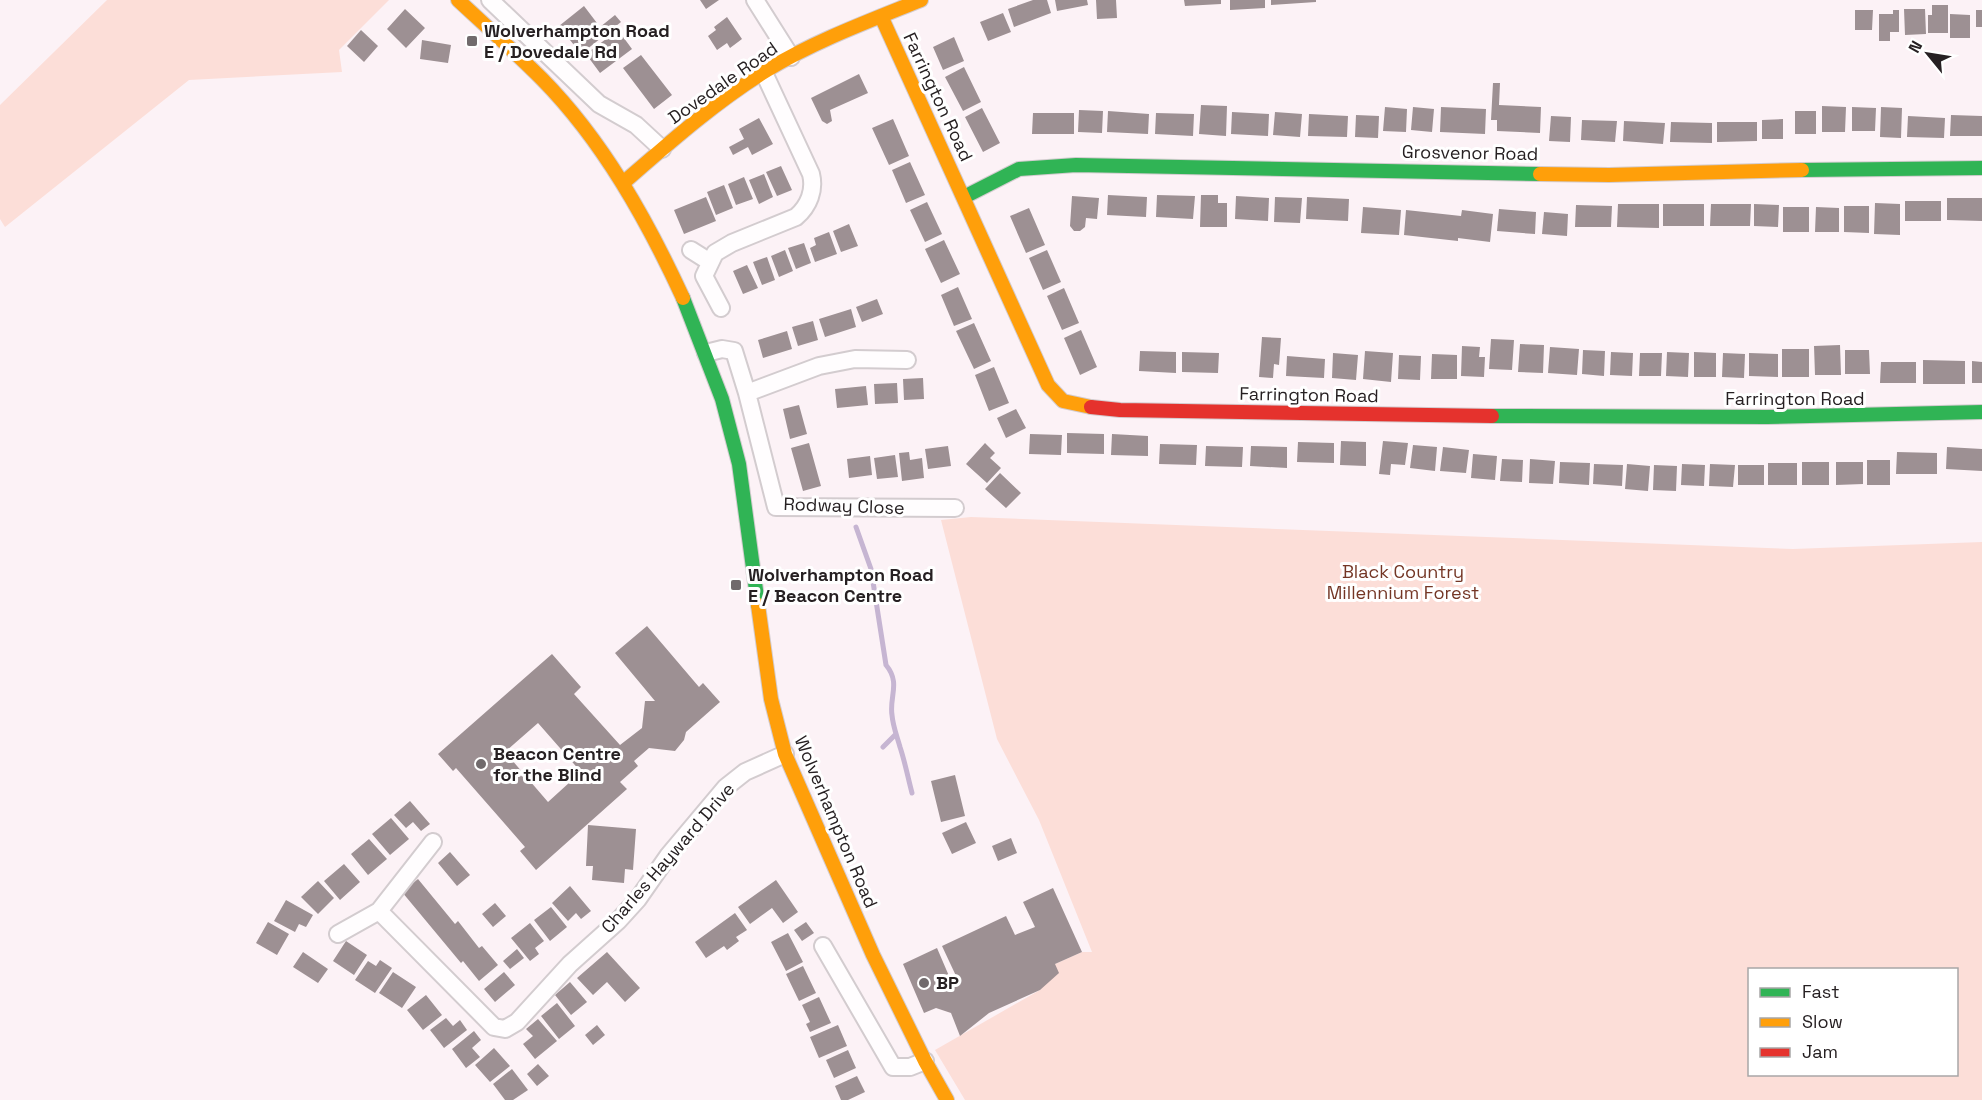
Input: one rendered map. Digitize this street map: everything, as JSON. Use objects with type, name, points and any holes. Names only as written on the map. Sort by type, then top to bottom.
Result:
[{"type":"street","name":"Wolverhampton Road","points":[[458,0],[558,97],[587,132],[623,183],[659,246],[706,353],[722,399],[740,464],[771,699],[785,754],[873,955],[947,1100]]},
{"type":"street","points":[[490,0],[599,104],[636,125],[662,149]]},
{"type":"street","points":[[755,0],[790,57]]},
{"type":"street","name":"Dovedale Road","points":[[623,183],[710,110],[790,57],[921,0]]},
{"type":"street","name":"Farrington Road","points":[[881,16],[1048,385],[1064,401],[1120,410],[1631,417],[1876,416],[1982,411]]},
{"type":"street","points":[[721,308],[704,276],[715,253],[732,243],[796,217],[802,212],[812,193],[811,174],[764,73]]},
{"type":"street","name":"Grosvenor Road","points":[[964,197],[1019,169],[1076,165],[1609,175],[1982,168]]},
{"type":"street","points":[[691,250],[710,262]]},
{"type":"street","name":"Rodway Close","points":[[706,353],[722,349],[734,351],[776,507],[955,508]]},
{"type":"street","points":[[747,393],[819,366],[855,359],[907,360]]},
{"type":"street","name":"Charles Hayward Drive","points":[[379,910],[494,1027],[505,1029],[517,1022],[570,964],[618,921],[638,899],[668,856],[726,787],[745,772],[785,754]]},
{"type":"street","points":[[338,934],[379,910],[433,842]]},
{"type":"street","points":[[823,946],[892,1067],[910,1067],[926,1061]]},
{"type":"green space","points":[[107,0],[389,0],[339,50],[342,72],[189,80],[5,227],[0,219],[0,105]]},
{"type":"green space","name":"Black Country Millennium Forest","points":[[971,517],[1793,549],[1982,542],[1982,1100],[965,1100],[935,1050],[1040,990],[1055,964],[1082,952],[1092,952],[1039,820],[997,739],[941,520]]},
{"type":"building","points":[[700,0],[719,0],[706,9]]},
{"type":"building","points":[[1033,0],[1047,0],[1051,13],[1014,27],[1008,9]]},
{"type":"building","points":[[1055,0],[1087,0],[1088,5],[1057,11]]},
{"type":"building","points":[[1096,0],[1116,0],[1117,18],[1097,19]]},
{"type":"building","points":[[1184,0],[1221,0],[1221,4],[1185,6]]},
{"type":"building","points":[[1230,0],[1265,0],[1265,8],[1230,10]]},
{"type":"building","points":[[1271,0],[1316,0],[1316,2],[1271,5]]},
{"type":"building","points":[[1932,5],[1948,5],[1948,33],[1928,33],[1928,15],[1932,15]]},
{"type":"building","points":[[584,6],[600,27],[615,15],[621,22],[581,54],[559,26]]},
{"type":"building","points":[[405,9],[425,28],[406,48],[387,29]]},
{"type":"building","points":[[1904,9],[1925,9],[1926,34],[1905,35]]},
{"type":"building","points":[[1855,10],[1873,10],[1872,30],[1855,30]]},
{"type":"building","points":[[1893,10],[1899,10],[1899,32],[1890,32],[1890,41],[1879,41],[1879,14],[1893,14]]},
{"type":"building","points":[[1976,10],[1982,10],[1982,27],[1976,27]]},
{"type":"building","points":[[1003,13],[1011,32],[988,41],[980,22]]},
{"type":"building","points":[[1950,14],[1970,15],[1970,38],[1950,38]]},
{"type":"building","points":[[727,17],[742,39],[730,48],[727,43],[717,50],[708,36],[716,30],[714,27]]},
{"type":"building","points":[[361,30],[378,46],[364,62],[347,46]]},
{"type":"building","points":[[618,30],[632,49],[600,73],[586,54]]},
{"type":"building","points":[[954,37],[964,61],[943,70],[933,47]]},
{"type":"building","points":[[422,40],[451,45],[448,63],[420,59]]},
{"type":"building","points":[[641,55],[672,95],[654,109],[623,68]]},
{"type":"building","points":[[964,67],[981,102],[963,111],[945,77]]},
{"type":"building","points":[[859,74],[868,93],[830,110],[832,121],[827,124],[822,121],[811,98]]},
{"type":"building","points":[[1493,83],[1500,83],[1499,105],[1541,107],[1540,133],[1497,131],[1497,120],[1491,120]]},
{"type":"building","points":[[1201,105],[1227,106],[1226,136],[1199,134]]},
{"type":"building","points":[[1822,106],[1846,107],[1845,132],[1822,132]]},
{"type":"building","points":[[1385,107],[1407,109],[1406,132],[1383,131]]},
{"type":"building","points":[[1413,107],[1434,109],[1432,132],[1411,130]]},
{"type":"building","points":[[1441,107],[1486,109],[1485,134],[1440,132]]},
{"type":"building","points":[[1852,107],[1876,108],[1875,131],[1852,131]]},
{"type":"building","points":[[1881,107],[1902,108],[1901,138],[1880,137]]},
{"type":"building","points":[[982,108],[1000,143],[983,152],[965,117]]},
{"type":"building","points":[[1079,110],[1103,111],[1102,133],[1078,132]]},
{"type":"building","points":[[1108,111],[1149,114],[1148,134],[1107,132]]},
{"type":"building","points":[[1795,111],[1816,111],[1816,134],[1795,134]]},
{"type":"building","points":[[1232,112],[1269,114],[1268,136],[1231,134]]},
{"type":"building","points":[[1275,112],[1302,114],[1300,137],[1273,135]]},
{"type":"building","points":[[1033,113],[1074,113],[1074,134],[1032,134]]},
{"type":"building","points":[[1156,113],[1194,114],[1193,136],[1155,134]]},
{"type":"building","points":[[1309,114],[1348,116],[1347,137],[1308,136]]},
{"type":"building","points":[[1356,115],[1379,116],[1378,138],[1355,137]]},
{"type":"building","points":[[1951,115],[1982,116],[1982,136],[1950,136]]},
{"type":"building","points":[[1551,116],[1571,117],[1570,142],[1549,141]]},
{"type":"building","points":[[1908,116],[1945,118],[1944,138],[1907,137]]},
{"type":"building","points":[[759,118],[773,144],[752,155],[748,147],[733,155],[729,147],[744,139],[739,129]]},
{"type":"building","points":[[893,119],[909,156],[889,165],[872,128]]},
{"type":"building","points":[[1783,119],[1783,139],[1762,139],[1762,120]]},
{"type":"building","points":[[1582,120],[1617,121],[1615,142],[1581,140]]},
{"type":"building","points":[[1624,121],[1665,123],[1663,144],[1623,141]]},
{"type":"building","points":[[1671,122],[1712,123],[1712,143],[1670,142]]},
{"type":"building","points":[[1717,122],[1757,122],[1757,141],[1717,142]]},
{"type":"building","points":[[910,162],[925,195],[906,203],[892,170]]},
{"type":"building","points":[[781,166],[792,190],[777,196],[766,172]]},
{"type":"building","points":[[764,174],[773,197],[759,204],[749,180]]},
{"type":"building","points":[[744,177],[753,199],[736,205],[728,184]]},
{"type":"building","points":[[724,185],[733,208],[716,215],[707,192]]},
{"type":"building","points":[[1108,195],[1147,197],[1146,217],[1107,215]]},
{"type":"building","points":[[1157,195],[1195,196],[1193,219],[1156,217]]},
{"type":"building","points":[[1201,195],[1218,195],[1218,203],[1227,203],[1227,227],[1200,227]]},
{"type":"building","points":[[1072,196],[1099,198],[1097,219],[1086,218],[1085,227],[1080,231],[1074,231],[1070,226]]},
{"type":"building","points":[[1236,196],[1269,198],[1268,221],[1235,219]]},
{"type":"building","points":[[706,197],[716,221],[684,234],[674,210]]},
{"type":"building","points":[[1275,197],[1302,198],[1300,223],[1274,222]]},
{"type":"building","points":[[1307,197],[1349,199],[1348,221],[1306,219]]},
{"type":"building","points":[[1947,198],[1982,198],[1982,221],[1947,220]]},
{"type":"building","points":[[1905,201],[1941,201],[1941,221],[1905,221]]},
{"type":"building","points":[[927,202],[942,234],[925,242],[910,210]]},
{"type":"building","points":[[1875,203],[1900,204],[1900,235],[1874,234]]},
{"type":"building","points":[[1618,204],[1659,204],[1659,228],[1617,227]]},
{"type":"building","points":[[1663,204],[1704,204],[1704,226],[1663,226]]},
{"type":"building","points":[[1711,204],[1751,204],[1750,226],[1710,226]]},
{"type":"building","points":[[1754,204],[1779,205],[1778,227],[1754,226]]},
{"type":"building","points":[[1576,205],[1612,206],[1611,227],[1575,227]]},
{"type":"building","points":[[1844,206],[1869,206],[1869,233],[1844,232]]},
{"type":"building","points":[[1363,207],[1401,210],[1399,235],[1361,233]]},
{"type":"building","points":[[1783,207],[1809,207],[1809,232],[1783,232]]},
{"type":"building","points":[[1816,207],[1839,208],[1839,232],[1815,232]]},
{"type":"building","points":[[1029,208],[1045,245],[1026,253],[1010,216]]},
{"type":"building","points":[[1499,209],[1536,212],[1535,234],[1497,231]]},
{"type":"building","points":[[1406,210],[1461,216],[1462,210],[1493,214],[1490,242],[1404,235]]},
{"type":"building","points":[[1544,212],[1568,214],[1567,236],[1542,234]]},
{"type":"building","points":[[849,224],[858,246],[841,252],[833,231]]},
{"type":"building","points":[[829,232],[837,254],[815,262],[810,248],[816,245],[814,238]]},
{"type":"building","points":[[944,240],[960,274],[941,283],[925,249]]},
{"type":"building","points":[[804,243],[811,263],[796,269],[788,248]]},
{"type":"building","points":[[785,250],[793,271],[779,277],[771,256]]},
{"type":"building","points":[[1047,250],[1061,282],[1043,290],[1029,258]]},
{"type":"building","points":[[767,257],[775,280],[762,285],[753,262]]},
{"type":"building","points":[[747,265],[758,288],[743,294],[733,271]]},
{"type":"building","points":[[958,287],[972,319],[954,326],[941,295]]},
{"type":"building","points":[[1064,288],[1079,323],[1062,330],[1047,296]]},
{"type":"building","points":[[877,299],[883,314],[862,322],[856,307]]},
{"type":"building","points":[[851,309],[856,327],[825,337],[819,319]]},
{"type":"building","points":[[813,321],[818,340],[798,346],[792,327]]},
{"type":"building","points":[[974,323],[991,361],[974,369],[956,331]]},
{"type":"building","points":[[1081,330],[1097,367],[1080,375],[1064,338]]},
{"type":"building","points":[[787,331],[792,349],[763,358],[758,340]]},
{"type":"building","points":[[1262,337],[1281,338],[1279,365],[1274,364],[1273,378],[1259,377]]},
{"type":"building","points":[[1491,339],[1514,340],[1512,370],[1489,369]]},
{"type":"building","points":[[1520,344],[1544,345],[1543,373],[1518,372]]},
{"type":"building","points":[[1840,345],[1841,375],[1815,375],[1814,346]]},
{"type":"building","points":[[1462,346],[1480,347],[1479,357],[1485,357],[1484,377],[1461,376]]},
{"type":"building","points":[[1550,347],[1579,349],[1577,375],[1548,373]]},
{"type":"building","points":[[1782,349],[1809,349],[1809,377],[1782,377]]},
{"type":"building","points":[[1583,350],[1605,351],[1604,376],[1582,374]]},
{"type":"building","points":[[1845,350],[1869,350],[1870,374],[1845,374]]},
{"type":"building","points":[[1140,351],[1176,352],[1176,373],[1139,371]]},
{"type":"building","points":[[1365,351],[1393,353],[1391,382],[1363,379]]},
{"type":"building","points":[[1182,352],[1219,353],[1218,373],[1182,372]]},
{"type":"building","points":[[1611,352],[1633,353],[1632,376],[1610,375]]},
{"type":"building","points":[[1667,352],[1689,353],[1688,377],[1666,376]]},
{"type":"building","points":[[1694,352],[1716,353],[1716,377],[1694,377]]},
{"type":"building","points":[[1333,353],[1358,355],[1356,380],[1332,378]]},
{"type":"building","points":[[1640,353],[1662,353],[1661,376],[1639,376]]},
{"type":"building","points":[[1723,353],[1745,354],[1744,378],[1722,377]]},
{"type":"building","points":[[1749,353],[1778,354],[1778,377],[1749,376]]},
{"type":"building","points":[[1432,354],[1457,355],[1457,379],[1431,379]]},
{"type":"building","points":[[1399,355],[1421,356],[1420,380],[1398,379]]},
{"type":"building","points":[[1287,356],[1325,359],[1324,378],[1286,376]]},
{"type":"building","points":[[1923,360],[1965,361],[1965,384],[1923,384]]},
{"type":"building","points":[[1972,361],[1982,362],[1982,383],[1972,383]]},
{"type":"building","points":[[1881,362],[1916,362],[1916,383],[1880,383]]},
{"type":"building","points":[[994,367],[1009,403],[989,411],[975,375]]},
{"type":"building","points":[[923,378],[924,399],[904,400],[903,379]]},
{"type":"building","points":[[897,383],[898,403],[875,404],[874,384]]},
{"type":"building","points":[[866,386],[868,405],[837,408],[835,389]]},
{"type":"building","points":[[799,405],[807,434],[790,439],[783,409]]},
{"type":"building","points":[[1016,409],[1026,428],[1006,438],[997,418]]},
{"type":"building","points":[[1067,433],[1104,434],[1104,454],[1067,453]]},
{"type":"building","points":[[1030,434],[1062,435],[1061,455],[1029,454]]},
{"type":"building","points":[[1112,434],[1148,436],[1148,456],[1111,455]]},
{"type":"building","points":[[1341,441],[1366,442],[1366,466],[1340,465]]},
{"type":"building","points":[[1383,441],[1408,443],[1405,465],[1391,464],[1390,475],[1379,474]]},
{"type":"building","points":[[1298,442],[1334,443],[1334,463],[1297,462]]},
{"type":"building","points":[[809,443],[821,486],[803,491],[791,448]]},
{"type":"building","points":[[985,443],[995,453],[990,458],[1001,468],[987,483],[966,464]]},
{"type":"building","points":[[1160,444],[1197,445],[1196,465],[1159,464]]},
{"type":"building","points":[[1413,445],[1437,447],[1435,471],[1410,468]]},
{"type":"building","points":[[948,446],[951,466],[928,469],[925,449]]},
{"type":"building","points":[[1206,446],[1243,447],[1242,467],[1205,466]]},
{"type":"building","points":[[1251,446],[1287,447],[1287,468],[1250,466]]},
{"type":"building","points":[[1443,447],[1469,450],[1466,473],[1440,471]]},
{"type":"building","points":[[1947,447],[1982,449],[1982,471],[1946,469]]},
{"type":"building","points":[[909,452],[910,460],[922,458],[924,478],[902,481],[899,453]]},
{"type":"building","points":[[1897,452],[1937,453],[1937,474],[1896,474]]},
{"type":"building","points":[[1473,454],[1497,456],[1495,480],[1471,478]]},
{"type":"building","points":[[895,455],[898,477],[877,479],[874,458]]},
{"type":"building","points":[[870,456],[872,475],[849,478],[847,459]]},
{"type":"building","points":[[1502,459],[1523,460],[1522,482],[1500,481]]},
{"type":"building","points":[[1530,459],[1555,461],[1553,484],[1529,483]]},
{"type":"building","points":[[1867,460],[1890,460],[1890,485],[1867,485]]},
{"type":"building","points":[[1560,462],[1590,463],[1589,485],[1559,483]]},
{"type":"building","points":[[1802,462],[1829,462],[1829,485],[1802,485]]},
{"type":"building","points":[[1836,462],[1863,462],[1863,484],[1836,485]]},
{"type":"building","points":[[1768,463],[1797,463],[1797,485],[1768,485]]},
{"type":"building","points":[[1594,464],[1623,465],[1622,486],[1593,484]]},
{"type":"building","points":[[1627,464],[1650,466],[1648,491],[1625,489]]},
{"type":"building","points":[[1682,464],[1705,465],[1704,486],[1681,485]]},
{"type":"building","points":[[1710,464],[1735,465],[1733,487],[1709,486]]},
{"type":"building","points":[[1654,465],[1677,466],[1676,491],[1653,490]]},
{"type":"building","points":[[1738,465],[1764,465],[1764,485],[1738,485]]},
{"type":"building","points":[[1000,473],[1021,493],[1006,508],[985,489]]},
{"type":"building","name":"Beacon Centre for the Blind","points":[[647,626],[699,687],[703,683],[720,702],[686,732],[684,740],[675,751],[649,748],[634,761],[638,766],[620,782],[627,789],[536,870],[520,851],[525,847],[456,768],[453,771],[438,754],[552,654],[581,687],[574,694],[620,745],[642,728],[645,701],[655,701],[615,653]],"holes":[[[538,723],[581,772],[548,802],[505,752]]]},
{"type":"building","points":[[955,775],[965,816],[941,822],[931,781]]},
{"type":"building","points":[[410,801],[430,824],[421,831],[413,822],[406,828],[394,815]]},
{"type":"building","points":[[391,818],[409,839],[390,855],[372,834]]},
{"type":"building","points":[[966,822],[976,843],[952,854],[942,833]]},
{"type":"building","points":[[588,825],[636,829],[633,870],[625,869],[624,883],[592,880],[593,866],[586,866]]},
{"type":"building","points":[[1011,838],[1017,853],[998,861],[992,846]]},
{"type":"building","points":[[369,839],[387,859],[368,875],[351,854]]},
{"type":"building","points":[[450,852],[470,875],[457,886],[438,863]]},
{"type":"building","points":[[344,864],[360,882],[340,900],[324,881]]},
{"type":"building","points":[[418,879],[455,924],[458,921],[479,948],[482,946],[498,965],[479,981],[463,961],[461,963],[402,892]]},
{"type":"building","points":[[776,880],[798,912],[783,923],[772,908],[750,924],[738,907]]},
{"type":"building","points":[[318,881],[334,898],[318,914],[301,897]]},
{"type":"building","points":[[570,886],[591,911],[581,919],[576,913],[568,921],[552,903]]},
{"type":"building","points":[[1053,888],[1082,952],[1055,964],[1059,973],[1040,990],[989,1013],[960,1036],[951,1013],[936,1008],[924,1013],[903,964],[937,948],[949,976],[957,978],[942,946],[1006,916],[1015,935],[1035,927],[1023,902]]},
{"type":"building","points":[[286,900],[313,915],[306,927],[299,924],[295,932],[274,921]]},
{"type":"building","points":[[495,903],[506,916],[493,927],[482,914]]},
{"type":"building","points":[[551,907],[567,927],[550,941],[534,920]]},
{"type":"building","points":[[735,913],[747,930],[736,937],[739,941],[727,950],[724,946],[706,958],[695,942]]},
{"type":"building","points":[[268,922],[289,934],[277,955],[256,943]]},
{"type":"building","points":[[806,922],[814,933],[802,941],[794,930]]},
{"type":"building","points":[[530,923],[544,941],[535,948],[539,954],[530,961],[511,938]]},
{"type":"building","points":[[788,933],[803,962],[786,971],[771,942]]},
{"type":"building","points":[[346,941],[367,955],[354,975],[333,961]]},
{"type":"building","points":[[517,949],[524,958],[510,969],[503,961]]},
{"type":"building","points":[[303,952],[328,969],[318,983],[293,967]]},
{"type":"building","points":[[607,952],[640,988],[625,1002],[607,982],[593,995],[577,978]]},
{"type":"building","points":[[380,960],[392,968],[375,993],[355,980],[368,961],[376,966]]},
{"type":"building","points":[[803,966],[816,993],[799,1001],[786,974]]},
{"type":"building","points":[[393,972],[416,987],[402,1008],[379,993]]},
{"type":"building","points":[[504,972],[515,985],[495,1002],[484,989]]},
{"type":"building","points":[[570,982],[587,1002],[571,1015],[555,995]]},
{"type":"building","points":[[426,995],[442,1015],[423,1030],[407,1010]]},
{"type":"building","points":[[819,997],[831,1023],[810,1032],[806,1024],[810,1022],[802,1005]]},
{"type":"building","points":[[557,1003],[575,1026],[559,1039],[541,1016]]},
{"type":"building","points":[[446,1018],[453,1026],[460,1020],[467,1030],[444,1048],[430,1030]]},
{"type":"building","points":[[538,1019],[557,1041],[535,1059],[523,1044],[533,1036],[526,1029]]},
{"type":"building","points":[[597,1025],[605,1035],[593,1045],[585,1035]]},
{"type":"building","points":[[838,1025],[847,1046],[819,1058],[810,1037]]},
{"type":"building","points":[[474,1031],[481,1040],[472,1048],[480,1057],[466,1068],[452,1049]]},
{"type":"building","points":[[494,1048],[510,1066],[490,1082],[475,1065]]},
{"type":"building","points":[[848,1050],[856,1068],[834,1078],[826,1060]]},
{"type":"building","points":[[538,1064],[549,1076],[537,1086],[527,1074]]},
{"type":"building","points":[[512,1069],[528,1090],[513,1100],[505,1100],[493,1084]]},
{"type":"building","points":[[857,1076],[865,1092],[848,1100],[841,1100],[835,1086]]},
{"type":"waterway","points":[[856,527],[871,569],[886,665],[894,684],[891,708],[893,724],[912,793]]},
{"type":"waterway","points":[[883,747],[895,735]]},
{"type":"traffic: fast","points":[[964,197],[1019,169],[1076,165],[1540,174]]},
{"type":"traffic: fast","points":[[1802,170],[1982,168]]},
{"type":"traffic: fast","points":[[683,298],[722,399],[739,464],[758,605]]},
{"type":"traffic: fast","points":[[1492,416],[1767,417],[1982,412]]},
{"type":"traffic: slow","points":[[458,0],[542,79],[585,128],[639,211],[683,298]]},
{"type":"traffic: slow","points":[[623,183],[711,109],[767,70],[823,41],[921,0]]},
{"type":"traffic: slow","points":[[881,16],[1048,385],[1063,401],[1091,407]]},
{"type":"traffic: slow","points":[[1540,174],[1609,175],[1802,170]]},
{"type":"traffic: slow","points":[[758,605],[771,699],[785,754],[873,955],[925,1061],[947,1100]]},
{"type":"traffic: jam","points":[[1091,407],[1120,410],[1492,416]]},
{"type":"place","name":"Wolverhampton Road E / Dovedale Rd","points":[[472,41]]},
{"type":"place","name":"Wolverhampton Road E / Beacon Centre","points":[[736,585]]},
{"type":"place","name":"Beacon Centre for the Blind","points":[[481,764]]},
{"type":"place","name":"BP","points":[[924,983]]}]
